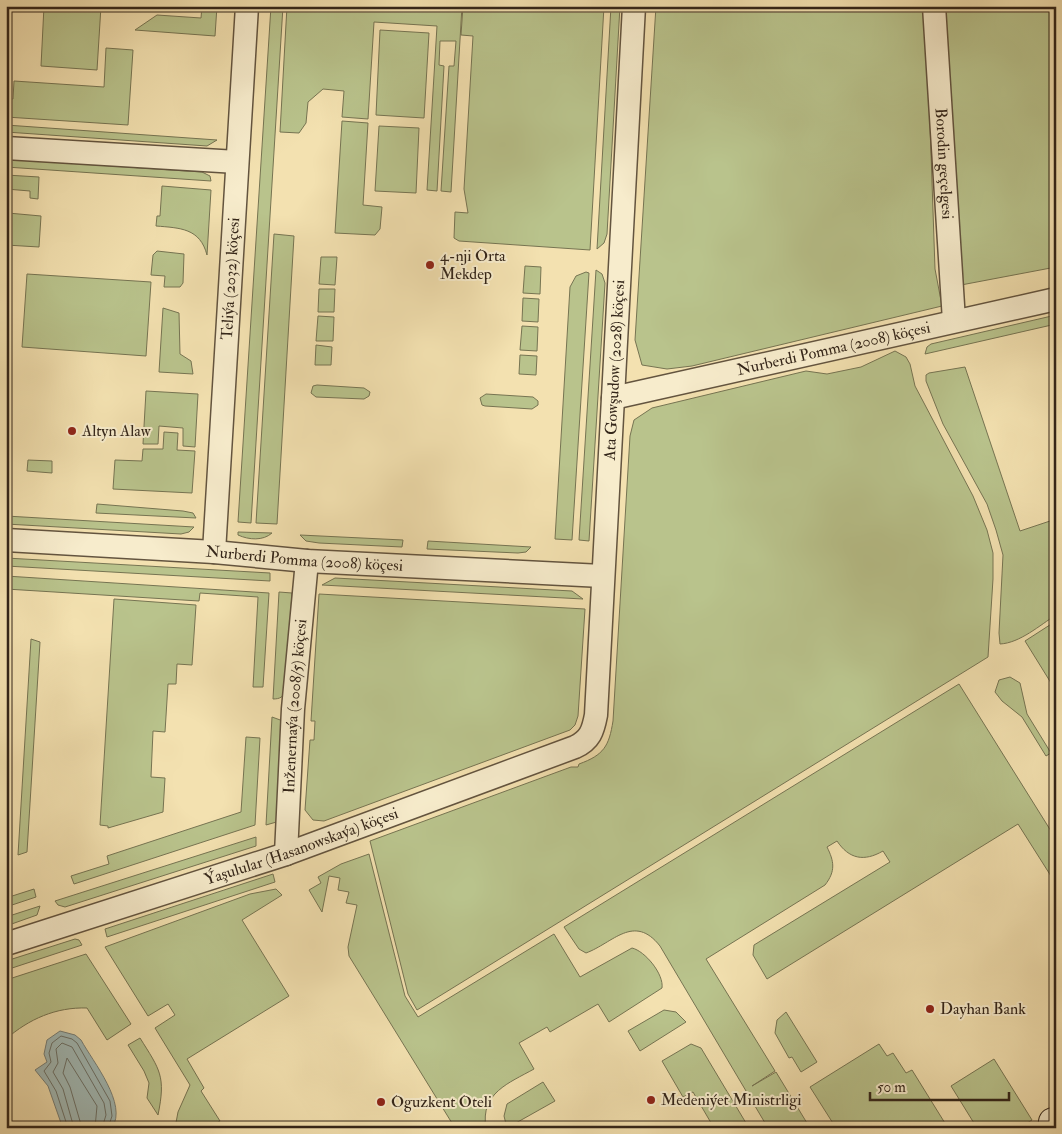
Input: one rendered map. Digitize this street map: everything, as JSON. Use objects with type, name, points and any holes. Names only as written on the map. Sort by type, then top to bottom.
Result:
[{"type":"street","name":"Teliýa (2032) köçesi","points":[[214,552],[248,6]]},
{"type":"street","name":"Ata Gowşudow (2028) köçesi","points":[[591,735],[596,715],[634,6]]},
{"type":"street","name":"Borodin geçelgesi","points":[[934,6],[954,321]]},
{"type":"street","points":[[6,148],[237,162]]},
{"type":"street","name":"Nurberdi Pomma (2008) köçesi","points":[[613,398],[1056,299]]},
{"type":"street","name":"Nurberdi Pomma (2008) köçesi","points":[[6,540],[214,552],[307,561],[602,576]]},
{"type":"street","name":"Inženernaýa (2008/5) köçesi","points":[[286,854],[293,709],[307,561]]},
{"type":"street","name":"Ýaşulular (Hasanowskaýa) köçesi","points":[[6,944],[286,854],[576,746],[585,742],[591,735]]},
{"type":"green space","points":[[44,6],[101,6],[97,70],[41,66]]},
{"type":"green space","points":[[202,6],[217,6],[215,36],[135,30],[157,15],[201,18]]},
{"type":"green space","points":[[271,6],[283,6],[251,523],[238,522]]},
{"type":"green space","points":[[287,6],[462,6],[451,192],[441,191],[449,66],[454,66],[456,41],[440,41],[439,65],[444,66],[437,191],[427,190],[437,26],[374,22],[368,119],[342,117],[344,91],[323,89],[308,102],[306,123],[299,133],[280,132]]},
{"type":"green space","points":[[463,6],[604,6],[590,250],[459,241],[454,238],[455,212],[468,213],[464,189],[473,36],[461,35]]},
{"type":"green space","points":[[611,6],[620,6],[607,234],[604,243],[597,249]]},
{"type":"green space","points":[[656,6],[923,6],[928,65],[935,269],[942,306],[692,366],[667,369],[642,365],[635,340]]},
{"type":"green space","points":[[941,6],[1056,6],[1056,267],[961,285]]},
{"type":"green space","points":[[380,30],[429,33],[424,118],[376,115]]},
{"type":"green space","points":[[106,48],[133,50],[128,125],[6,117],[6,99],[13,99],[14,81],[104,87]]},
{"type":"green space","points":[[342,121],[368,123],[363,205],[382,207],[380,229],[375,235],[335,233]]},
{"type":"green space","points":[[6,125],[217,140],[207,146],[6,132]]},
{"type":"green space","points":[[379,126],[419,128],[416,193],[375,191]]},
{"type":"green space","points":[[6,159],[202,172],[210,176],[211,181],[6,167]]},
{"type":"green space","points":[[6,175],[39,177],[38,199],[30,198],[30,191],[6,189]]},
{"type":"green space","points":[[162,186],[211,190],[207,255],[204,246],[194,234],[181,229],[156,226],[157,216],[160,216]]},
{"type":"green space","points":[[8,213],[41,216],[39,247],[6,245]]},
{"type":"green space","points":[[274,234],[294,236],[277,524],[256,523]]},
{"type":"green space","points":[[157,251],[184,254],[183,283],[180,287],[164,287],[165,276],[151,275],[153,255]]},
{"type":"green space","points":[[321,257],[337,257],[335,285],[319,284]]},
{"type":"green space","points":[[525,266],[541,267],[540,294],[523,293]]},
{"type":"green space","points":[[596,270],[602,274],[605,283],[589,541],[579,540]]},
{"type":"green space","points":[[586,272],[589,273],[572,540],[555,539],[570,287],[576,276]]},
{"type":"green space","points":[[27,274],[151,282],[146,356],[22,347]]},
{"type":"green space","points":[[319,289],[335,289],[334,312],[318,312]]},
{"type":"green space","points":[[523,298],[539,299],[538,322],[522,321]]},
{"type":"green space","points":[[163,308],[179,313],[180,354],[191,361],[193,374],[159,372]]},
{"type":"green space","points":[[1056,315],[1056,324],[925,354],[927,347],[931,344]]},
{"type":"green space","points":[[318,316],[334,317],[333,341],[316,341]]},
{"type":"green space","points":[[522,326],[538,327],[537,351],[520,350]]},
{"type":"green space","points":[[316,345],[332,347],[331,365],[315,365]]},
{"type":"green space","points":[[895,351],[906,357],[910,364],[915,386],[973,496],[987,530],[993,553],[988,657],[417,1010],[408,994],[370,841],[571,767],[578,767],[579,764],[594,757],[604,748],[610,737],[613,721],[630,436],[634,420],[652,408],[806,371],[827,374],[861,367]]},
{"type":"green space","points":[[520,355],[537,356],[536,375],[519,374]]},
{"type":"green space","points":[[965,367],[1020,531],[1056,519],[1056,615],[1022,637],[1000,644],[1003,555],[996,530],[987,504],[943,424],[926,381],[926,375],[929,373]]},
{"type":"green space","points":[[313,386],[364,388],[370,392],[369,396],[364,399],[316,397],[311,393]]},
{"type":"green space","points":[[146,391],[198,394],[195,447],[183,446],[183,428],[159,426],[158,444],[143,444]]},
{"type":"green space","points":[[486,394],[533,397],[538,401],[538,405],[532,409],[485,406],[482,405],[480,398]]},
{"type":"green space","points":[[164,432],[178,433],[177,450],[195,451],[192,493],[113,489],[115,460],[142,461],[143,449],[163,449]]},
{"type":"green space","points":[[28,460],[52,461],[52,473],[27,471]]},
{"type":"green space","points":[[97,504],[183,511],[193,513],[196,518],[96,513]]},
{"type":"green space","points":[[6,516],[194,527],[189,532],[181,534],[6,524]]},
{"type":"green space","points":[[238,532],[272,533],[268,536],[251,539],[238,535]]},
{"type":"green space","points":[[300,535],[403,540],[402,547],[319,543],[306,541]]},
{"type":"green space","points":[[428,541],[531,547],[526,552],[518,553],[427,549]]},
{"type":"green space","points":[[6,558],[270,573],[270,581],[6,566]]},
{"type":"green space","points":[[6,576],[269,593],[263,687],[253,687],[258,597],[200,593],[199,601],[6,589]]},
{"type":"green space","points":[[335,578],[572,591],[583,599],[322,585]]},
{"type":"green space","points":[[279,592],[292,593],[286,691],[278,699],[273,699]]},
{"type":"green space","points":[[319,594],[585,609],[578,716],[575,725],[570,730],[324,821],[313,820],[305,810],[310,740],[314,740],[315,721],[311,721]]},
{"type":"green space","points":[[114,599],[196,605],[192,665],[177,664],[176,684],[168,684],[165,732],[153,731],[151,777],[165,778],[163,812],[108,828],[108,826],[100,825]]},
{"type":"green space","points":[[1056,621],[1056,691],[1025,641]]},
{"type":"green space","points":[[31,639],[40,642],[27,852],[18,855]]},
{"type":"green space","points":[[1010,677],[1020,683],[1027,714],[1051,753],[1046,756],[1022,717],[1002,701],[995,692],[999,680]]},
{"type":"green space","points":[[959,684],[1056,839],[1056,884],[1018,824],[767,979],[753,955],[754,945],[890,862],[883,851],[869,857],[857,857],[847,852],[837,841],[827,847],[833,866],[829,880],[825,885],[706,959],[775,1071],[752,1086],[776,1072],[810,1128],[768,1128],[660,946],[650,936],[632,931],[623,933],[586,953],[579,949],[564,927]]},
{"type":"green space","points":[[272,717],[283,721],[280,821],[266,825]]},
{"type":"green space","points":[[246,737],[260,738],[255,825],[74,884],[71,876],[109,864],[107,856],[241,812]]},
{"type":"green space","points":[[256,837],[256,846],[65,907],[58,905],[55,901]]},
{"type":"green space","points":[[369,854],[405,996],[418,1017],[554,934],[580,977],[632,948],[648,958],[653,964],[660,976],[662,988],[609,1022],[598,1004],[550,1032],[547,1027],[519,1043],[534,1069],[506,1085],[492,1098],[487,1106],[485,1116],[486,1128],[455,1128],[349,956],[348,947],[357,905],[346,903],[349,892],[338,890],[340,878],[329,876],[322,912],[309,890],[321,883],[318,877],[341,864]]},
{"type":"green space","points":[[273,874],[275,882],[107,937],[105,929]]},
{"type":"green space","points":[[34,889],[36,897],[6,907],[6,898]]},
{"type":"green space","points":[[276,889],[282,895],[242,920],[289,996],[187,1059],[204,1088],[201,1091],[220,1121],[208,1128],[175,1128],[178,1112],[190,1085],[155,1028],[175,1015],[168,1004],[148,1016],[105,947],[250,894]]},
{"type":"green space","points":[[40,906],[37,915],[6,926],[6,917]]},
{"type":"green space","points":[[75,939],[79,940],[82,945],[6,970],[6,961]]},
{"type":"green space","points":[[86,954],[131,1024],[107,1040],[87,1008],[76,1008],[54,1012],[34,1020],[6,1039],[6,980]]},
{"type":"green space","points":[[664,1010],[676,1012],[686,1022],[640,1051],[628,1031]]},
{"type":"green space","points":[[786,1012],[817,1062],[801,1072],[792,1057],[789,1058],[775,1033],[777,1020]]},
{"type":"green space","points":[[140,1038],[160,1074],[161,1091],[158,1115],[147,1098],[149,1083],[144,1071],[128,1045]]},
{"type":"green space","points":[[691,1044],[701,1048],[749,1128],[714,1128],[693,1092],[683,1097],[662,1061]]},
{"type":"green space","points":[[879,1044],[887,1056],[893,1053],[906,1073],[912,1070],[948,1128],[836,1128],[810,1087]]},
{"type":"green space","points":[[994,1059],[1032,1120],[1019,1128],[977,1128],[951,1086]]},
{"type":"green space","points":[[543,1082],[555,1101],[507,1128],[504,1116],[507,1104]]},
{"type":"water","points":[[60,1031],[75,1035],[81,1040],[107,1083],[116,1107],[116,1118],[112,1128],[64,1128],[61,1123],[48,1086],[35,1070],[47,1062],[44,1054],[47,1040]]},
{"type":"place","name":"4-nji Orta Mekdep","points":[[430,265]]},
{"type":"place","name":"Altyn Alaw","points":[[72,431]]},
{"type":"place","name":"Dayhan Bank","points":[[930,1009]]},
{"type":"place","name":"Medeniýet Ministrligi","points":[[651,1100]]},
{"type":"place","name":"Oguzkent Oteli","points":[[381,1102]]}]
